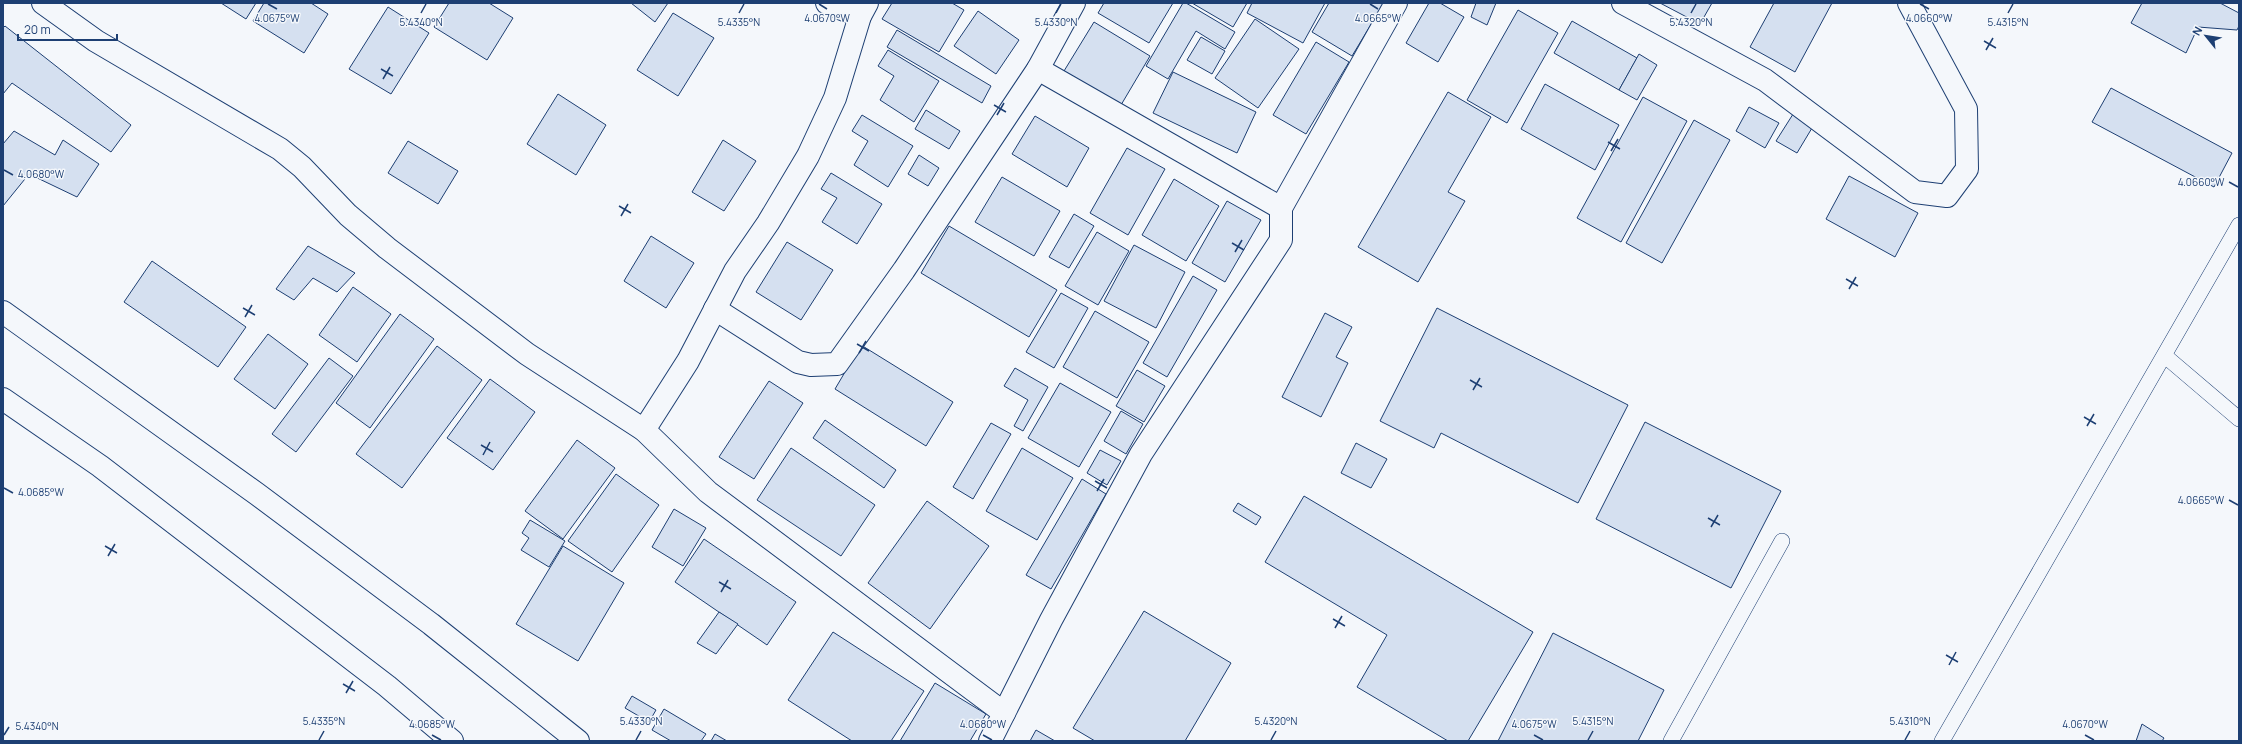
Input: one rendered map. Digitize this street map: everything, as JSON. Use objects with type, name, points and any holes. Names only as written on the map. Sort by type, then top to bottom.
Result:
[{"type":"street","points":[[42,3],[96,41],[280,149],[302,168],[348,215],[387,248],[527,354],[644,430],[708,492],[1004,713]]},
{"type":"street","points":[[644,430],[688,362],[735,271],[768,223],[808,156],[835,98],[863,9],[827,3]]},
{"type":"street","points":[[715,309],[798,362],[811,365],[837,364],[904,270],[1038,69],[1074,3]]},
{"type":"street","points":[[990,741],[1051,620],[1141,454],[1281,240],[1281,208],[1396,3]]},
{"type":"street","points":[[1623,3],[1765,80],[1915,192],[1947,196],[1968,168],[1966,109],[1909,3]]},
{"type":"street","points":[[1038,69],[1281,208]]},
{"type":"street","points":[[3,312],[276,508],[431,624],[578,741]]},
{"type":"street","points":[[3,399],[100,466],[387,686],[452,741]]},
{"type":"lane","points":[[1942,741],[2165,356],[2239,225]]},
{"type":"lane","points":[[2165,356],[2239,419]]},
{"type":"lane","points":[[1671,741],[1782,541]]},
{"type":"building","points":[[221,3],[256,3],[246,19]]},
{"type":"building","points":[[264,3],[311,3],[328,14],[304,53],[253,21]]},
{"type":"building","points":[[449,3],[489,3],[513,18],[487,60],[434,27]]},
{"type":"building","points":[[631,3],[668,3],[655,22]]},
{"type":"building","points":[[892,3],[952,3],[964,10],[939,52],[882,19]]},
{"type":"building","points":[[1104,3],[1173,3],[1149,43],[1098,13]]},
{"type":"building","points":[[1183,3],[1186,3],[1235,32],[1225,49],[1196,31],[1168,79],[1146,66]]},
{"type":"building","points":[[1192,3],[1247,3],[1233,27]]},
{"type":"building","points":[[1252,3],[1325,3],[1303,43],[1247,13]]},
{"type":"building","points":[[1329,3],[1384,3],[1352,56],[1312,32]]},
{"type":"building","points":[[1429,3],[1440,3],[1464,17],[1438,62],[1406,43]]},
{"type":"building","points":[[1476,3],[1496,3],[1487,25],[1471,17]]},
{"type":"building","points":[[1660,3],[1712,3],[1700,24]]},
{"type":"building","points":[[1774,3],[1832,3],[1795,72],[1750,47]]},
{"type":"building","points":[[2142,3],[2220,3],[2239,13],[2239,26],[2237,30],[2198,27],[2186,53],[2131,23]]},
{"type":"building","points":[[388,7],[429,33],[391,94],[349,69]]},
{"type":"building","points":[[1518,10],[1558,33],[1507,123],[1467,100]]},
{"type":"building","points":[[978,11],[1019,40],[996,74],[954,46]]},
{"type":"building","points":[[673,13],[714,38],[678,96],[637,70]]},
{"type":"building","points":[[1255,19],[1299,49],[1258,108],[1215,78]]},
{"type":"building","points":[[1572,21],[1637,58],[1619,90],[1554,53]]},
{"type":"building","points":[[1094,22],[1150,56],[1121,105],[1064,71]]},
{"type":"building","points":[[5,26],[131,125],[111,152],[12,83],[3,94],[3,28]]},
{"type":"building","points":[[897,30],[991,86],[982,103],[887,47]]},
{"type":"building","points":[[1201,37],[1225,51],[1212,74],[1187,60]]},
{"type":"building","points":[[1316,42],[1349,62],[1306,134],[1273,115]]},
{"type":"building","points":[[888,50],[939,81],[914,122],[880,100],[894,76],[878,66]]},
{"type":"building","points":[[1639,54],[1657,65],[1637,100],[1619,90]]},
{"type":"building","points":[[1173,72],[1256,112],[1237,153],[1153,113]]},
{"type":"building","points":[[1545,84],[1619,125],[1595,170],[1521,129]]},
{"type":"building","points":[[2111,88],[2232,153],[2214,187],[2092,122]]},
{"type":"building","points":[[1448,92],[1491,117],[1448,192],[1465,201],[1418,282],[1358,247]]},
{"type":"building","points":[[558,94],[606,125],[576,175],[527,144]]},
{"type":"building","points":[[1643,97],[1687,121],[1621,242],[1577,218]]},
{"type":"building","points":[[1749,107],[1779,123],[1765,148],[1736,131]]},
{"type":"building","points":[[926,110],[960,131],[949,149],[915,129]]},
{"type":"building","points":[[1795,111],[1815,123],[1797,153],[1776,141]]},
{"type":"building","points":[[862,115],[913,146],[888,187],[854,165],[868,141],[852,131]]},
{"type":"building","points":[[1035,116],[1089,148],[1067,187],[1012,154]]},
{"type":"building","points":[[1694,120],[1730,140],[1662,263],[1626,243]]},
{"type":"building","points":[[14,131],[55,155],[63,140],[99,164],[77,197],[29,174],[3,206],[3,144]]},
{"type":"building","points":[[723,140],[756,161],[724,211],[692,192]]},
{"type":"building","points":[[408,141],[458,171],[438,204],[388,173]]},
{"type":"building","points":[[1127,148],[1165,169],[1128,235],[1090,213]]},
{"type":"building","points":[[919,155],[939,168],[928,186],[908,174]]},
{"type":"building","points":[[831,173],[882,204],[857,244],[822,222],[837,198],[821,189]]},
{"type":"building","points":[[1849,176],[1918,213],[1895,257],[1826,219]]},
{"type":"building","points":[[1002,177],[1060,211],[1034,256],[975,222]]},
{"type":"building","points":[[1174,179],[1219,206],[1186,261],[1142,235]]},
{"type":"building","points":[[1227,201],[1261,220],[1225,282],[1192,263]]},
{"type":"building","points":[[1074,214],[1094,226],[1069,268],[1049,257]]},
{"type":"building","points":[[949,226],[1057,290],[1029,337],[921,273]]},
{"type":"building","points":[[1097,232],[1129,251],[1098,305],[1065,286]]},
{"type":"building","points":[[651,236],[694,263],[666,308],[624,281]]},
{"type":"building","points":[[787,242],[833,270],[801,320],[756,292]]},
{"type":"building","points":[[1134,245],[1185,272],[1156,328],[1104,301]]},
{"type":"building","points":[[308,246],[355,273],[337,292],[313,278],[294,300],[276,289]]},
{"type":"building","points":[[152,261],[246,327],[218,367],[124,302]]},
{"type":"building","points":[[1193,276],[1217,290],[1167,377],[1143,363]]},
{"type":"building","points":[[353,287],[391,314],[357,362],[319,335]]},
{"type":"building","points":[[1061,293],[1088,308],[1054,368],[1026,352]]},
{"type":"building","points":[[1437,308],[1628,405],[1578,503],[1441,433],[1434,448],[1380,421]]},
{"type":"building","points":[[1095,311],[1149,342],[1117,398],[1063,367]]},
{"type":"building","points":[[1325,313],[1352,327],[1336,357],[1348,363],[1321,417],[1282,397]]},
{"type":"building","points":[[400,314],[434,339],[370,428],[336,403]]},
{"type":"building","points":[[268,334],[308,364],[275,409],[234,379]]},
{"type":"building","points":[[861,345],[953,402],[926,446],[835,389]]},
{"type":"building","points":[[437,346],[482,380],[402,488],[356,454]]},
{"type":"building","points":[[329,358],[353,376],[296,452],[272,434]]},
{"type":"building","points":[[1015,368],[1048,387],[1023,431],[1014,426],[1028,400],[1004,386]]},
{"type":"building","points":[[1137,370],[1165,386],[1144,422],[1116,406]]},
{"type":"building","points":[[490,379],[535,412],[493,470],[447,438]]},
{"type":"building","points":[[769,381],[803,403],[754,479],[719,457]]},
{"type":"building","points":[[1060,383],[1111,412],[1079,467],[1028,438]]},
{"type":"building","points":[[1121,411],[1143,424],[1126,454],[1104,441]]},
{"type":"building","points":[[825,420],[896,470],[884,488],[813,438]]},
{"type":"building","points":[[1645,422],[1781,491],[1731,588],[1596,519]]},
{"type":"building","points":[[991,423],[1011,434],[973,499],[953,487]]},
{"type":"building","points":[[577,440],[615,468],[563,539],[525,511]]},
{"type":"building","points":[[1356,443],[1387,459],[1371,488],[1341,473]]},
{"type":"building","points":[[791,448],[875,505],[841,556],[757,500]]},
{"type":"building","points":[[1022,448],[1073,478],[1037,540],[986,511]]},
{"type":"building","points":[[1100,450],[1121,461],[1107,485],[1087,473]]},
{"type":"building","points":[[616,474],[659,505],[612,572],[568,541]]},
{"type":"building","points":[[1082,479],[1106,494],[1051,589],[1026,575]]},
{"type":"building","points":[[1304,496],[1533,632],[1468,741],[1448,741],[1357,687],[1387,635],[1265,562]]},
{"type":"building","points":[[927,501],[989,546],[930,629],[868,583]]},
{"type":"building","points":[[1238,503],[1261,517],[1256,525],[1233,511]]},
{"type":"building","points":[[674,509],[706,528],[683,566],[652,547]]},
{"type":"building","points":[[530,520],[565,541],[549,567],[521,550],[529,538],[522,533]]},
{"type":"building","points":[[704,539],[796,602],[767,645],[675,582]]},
{"type":"building","points":[[563,546],[624,583],[578,661],[516,624]]},
{"type":"building","points":[[1144,611],[1231,663],[1185,741],[1095,741],[1073,728]]},
{"type":"building","points":[[719,612],[738,624],[716,654],[697,643]]},
{"type":"building","points":[[833,632],[924,691],[891,741],[852,741],[788,700]]},
{"type":"building","points":[[1553,633],[1664,690],[1638,741],[1498,741]]},
{"type":"building","points":[[935,683],[986,714],[970,741],[900,741]]},
{"type":"building","points":[[632,696],[656,710],[649,722],[625,708]]},
{"type":"building","points":[[664,709],[706,734],[701,741],[671,741],[652,730]]},
{"type":"building","points":[[2142,724],[2164,738],[2162,741],[2136,741]]},
{"type":"building","points":[[1036,730],[1055,741],[1030,741]]},
{"type":"building","points":[[715,734],[727,741],[711,741]]}]
